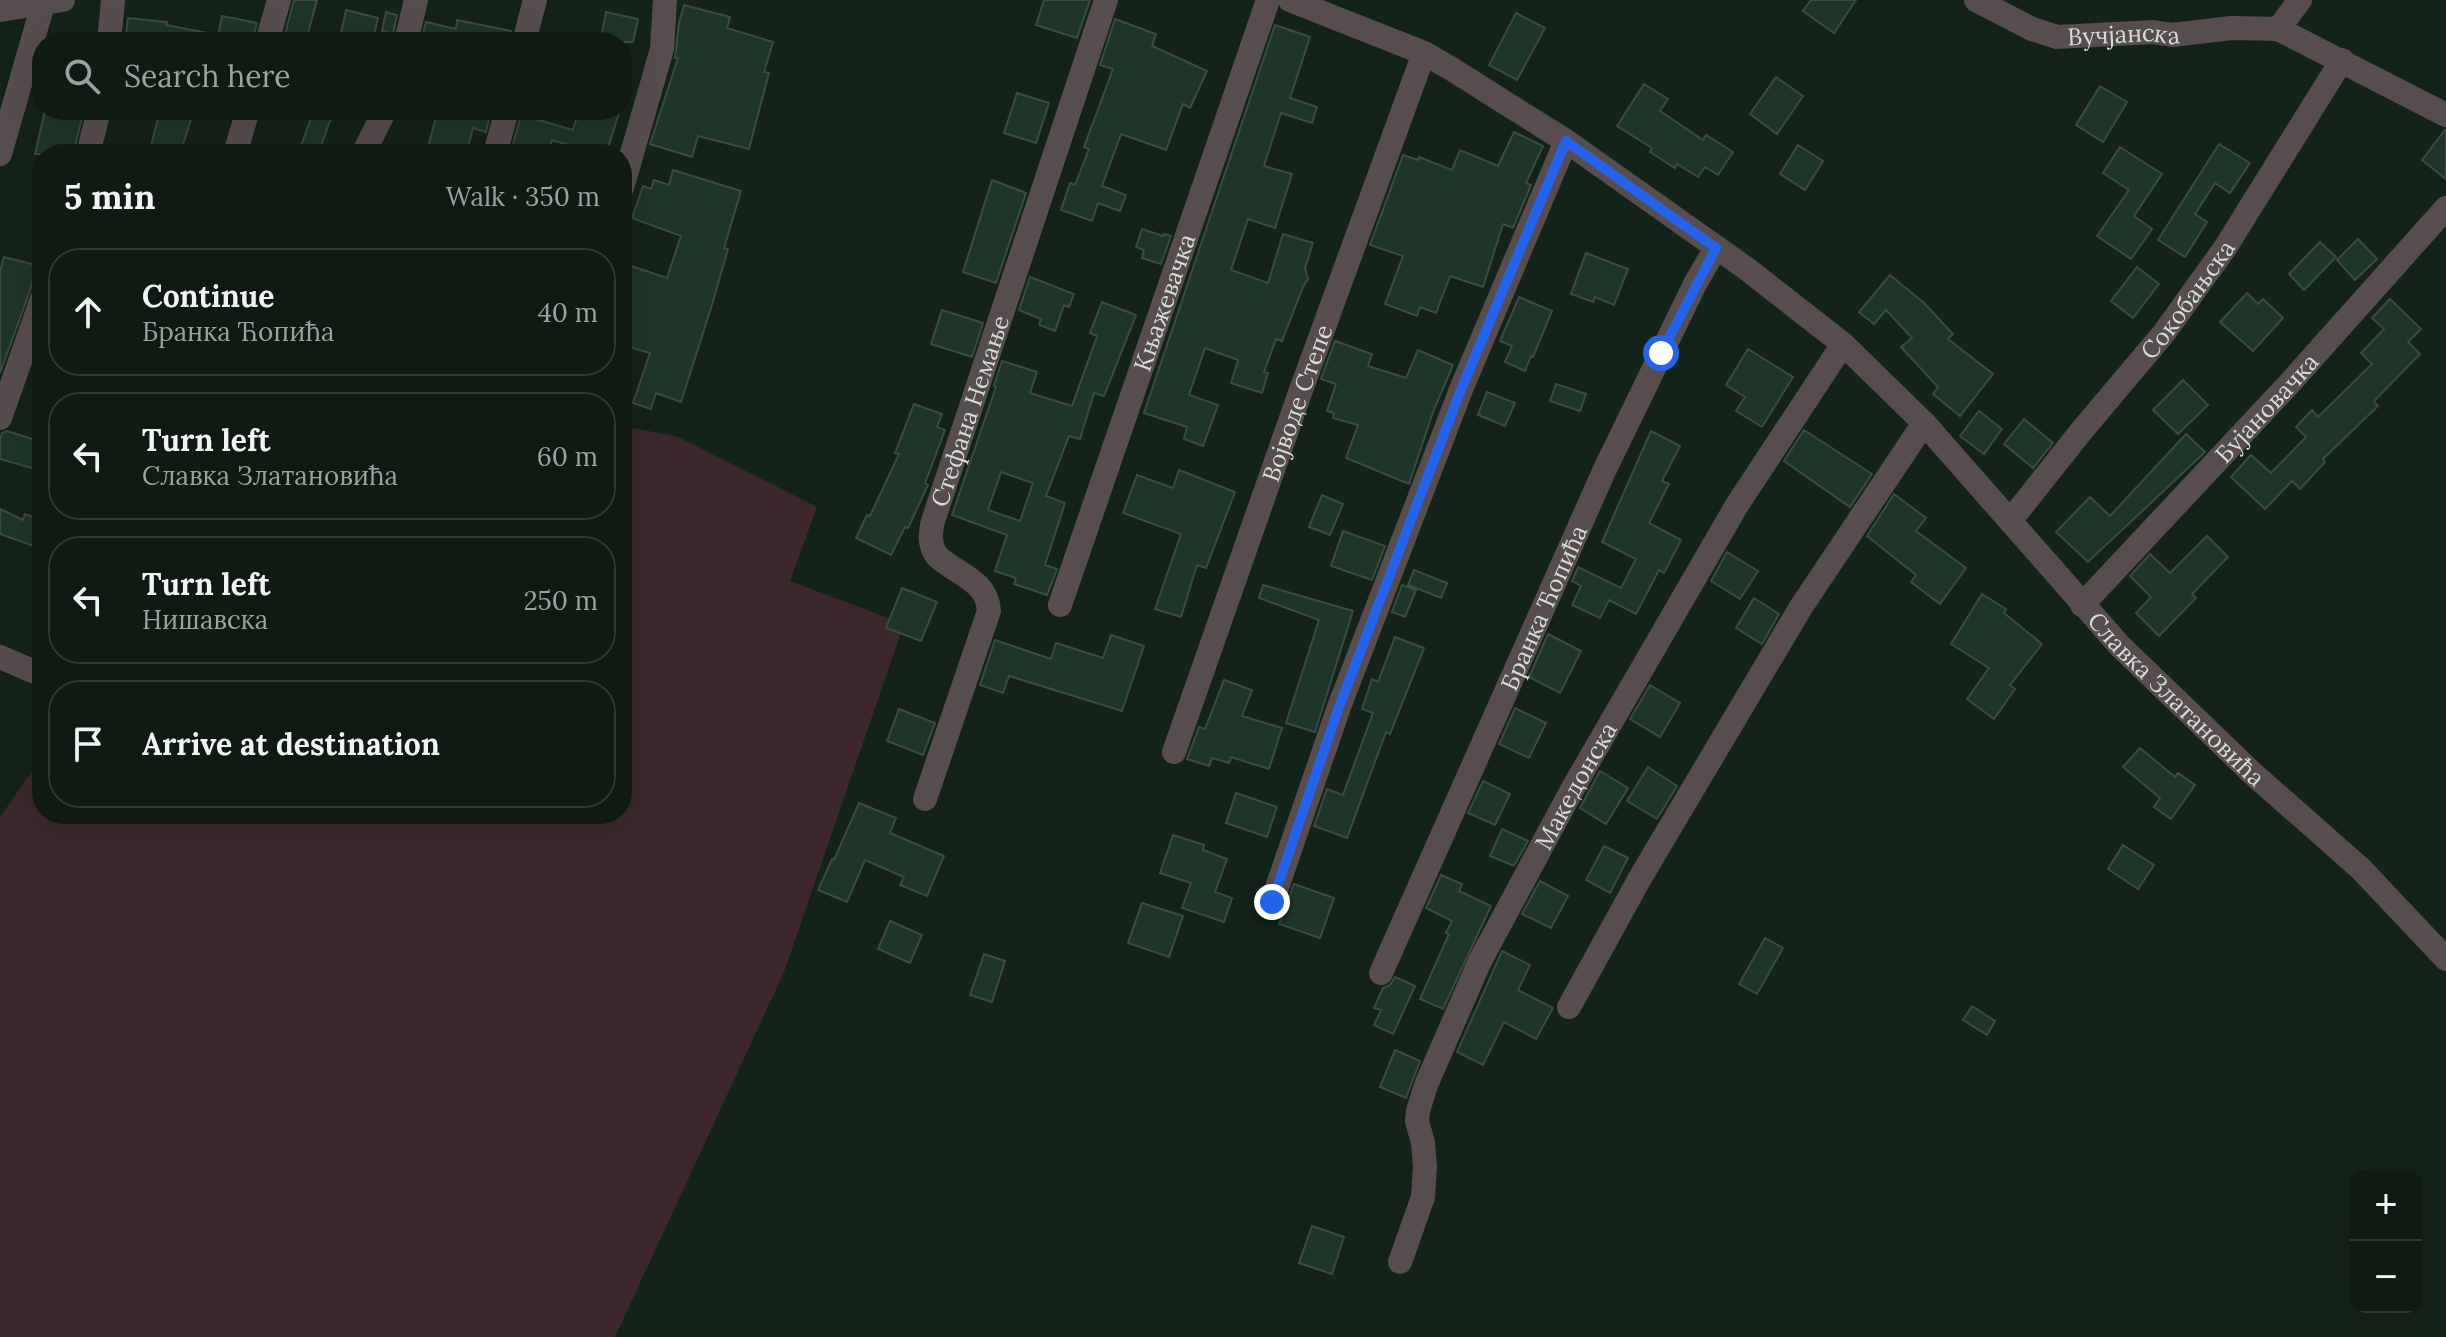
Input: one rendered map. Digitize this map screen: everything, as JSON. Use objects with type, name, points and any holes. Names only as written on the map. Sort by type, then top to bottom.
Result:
[{"type":"street","points":[[110,32],[113,0]]},
{"type":"street","points":[[270,32],[279,0]]},
{"type":"street","points":[[408,32],[416,0]]},
{"type":"street","points":[[527,32],[535,0]]},
{"type":"street","points":[[632,153],[662,49],[665,0]]},
{"type":"street","name":"Стефана Немање","points":[[925,799],[989,611],[983,589],[936,555],[930,534],[1106,0]]},
{"type":"street","name":"Књажевачка","points":[[1060,605],[1268,0]]},
{"type":"street","name":"Славка Златановића","points":[[1290,0],[1424,53],[1566,141],[1843,344],[1924,423],[2082,605],[2251,772],[2361,869],[2446,959]]},
{"type":"street","name":"Вучјанска","points":[[1976,0],[2032,29],[2057,37],[2153,32],[2172,35],[2232,28],[2278,29],[2446,115]]},
{"type":"street","points":[[2278,29],[2300,0]]},
{"type":"street","points":[[0,10],[53,2],[43,32]]},
{"type":"street","name":"Војводе Степе","points":[[1174,752],[1424,53]]},
{"type":"street","name":"Сокобањска","points":[[2010,521],[2164,333],[2225,248],[2342,60]]},
{"type":"street","points":[[0,154],[32,62]]},
{"type":"street","points":[[90,144],[96,120]]},
{"type":"street","points":[[238,144],[245,120]]},
{"type":"street","points":[[368,144],[380,120]]},
{"type":"street","points":[[498,144],[504,120]]},
{"type":"street","points":[[1272,902],[1339,707],[1456,402],[1566,141]]},
{"type":"street","name":"Бујановачка","points":[[2082,605],[2298,374],[2446,208]]},
{"type":"street","name":"Бранка Ћопића","points":[[1381,973],[1605,469],[1696,282],[1716,248]]},
{"type":"street","points":[[0,418],[32,327]]},
{"type":"street","name":"Македонска","points":[[1400,1262],[1423,1197],[1425,1166],[1418,1111],[1426,1085],[1480,961],[1573,788],[1737,505],[1843,344]]},
{"type":"street","points":[[1569,1007],[1640,878],[1801,607],[1924,423]]},
{"type":"street","points":[[0,657],[32,671]]},
{"type":"shaded area","points":[[633,428],[678,437],[817,507],[790,581],[904,624],[784,972],[615,1337],[0,1337],[0,817],[32,771],[32,824],[632,824]]},
{"type":"building","points":[[294,0],[317,0],[308,32],[286,32]]},
{"type":"building","points":[[1044,0],[1090,0],[1077,38],[1036,25]]},
{"type":"building","points":[[1811,0],[1856,0],[1834,33],[1803,11]]},
{"type":"building","points":[[684,5],[730,17],[727,28],[773,42],[764,72],[769,73],[749,149],[698,136],[692,157],[650,144],[678,58],[675,58]]},
{"type":"building","points":[[346,10],[378,18],[374,32],[341,32]]},
{"type":"building","points":[[386,12],[397,15],[393,32],[382,31]]},
{"type":"building","points":[[606,12],[638,19],[633,42],[632,32],[602,32]]},
{"type":"building","points":[[1516,13],[1545,28],[1517,80],[1489,65]]},
{"type":"building","points":[[222,16],[257,23],[255,32],[219,32]]},
{"type":"building","points":[[128,18],[167,22],[166,25],[203,32],[126,32]]},
{"type":"building","points":[[1115,19],[1156,34],[1152,46],[1207,71],[1190,108],[1183,104],[1166,150],[1121,134],[1102,186],[1126,195],[1120,211],[1098,203],[1092,221],[1061,210],[1070,183],[1075,185],[1089,149],[1084,147],[1113,69],[1100,65]]},
{"type":"building","points":[[457,20],[511,31],[424,32],[426,22],[456,29]]},
{"type":"building","points":[[1275,25],[1310,37],[1290,98],[1317,107],[1312,123],[1281,113],[1264,166],[1292,174],[1275,228],[1248,219],[1231,270],[1268,283],[1283,234],[1313,243],[1305,268],[1308,279],[1282,341],[1276,339],[1264,372],[1268,373],[1262,393],[1231,383],[1238,360],[1205,348],[1189,395],[1218,405],[1203,446],[1184,439],[1187,427],[1144,413]]},
{"type":"building","points":[[1776,77],[1803,96],[1777,134],[1750,114]]},
{"type":"building","points":[[1644,84],[1668,99],[1660,111],[1703,140],[1706,135],[1733,152],[1718,175],[1705,167],[1698,177],[1677,164],[1675,168],[1650,152],[1652,148],[1617,126]]},
{"type":"building","points":[[2100,86],[2127,102],[2103,142],[2076,125]]},
{"type":"building","points":[[1017,93],[1049,103],[1036,143],[1004,133]]},
{"type":"building","points":[[43,120],[82,120],[76,144],[37,144]]},
{"type":"building","points":[[158,120],[191,120],[183,144],[152,144]]},
{"type":"building","points":[[310,120],[330,120],[322,144],[302,144]]},
{"type":"building","points":[[435,120],[489,120],[486,132],[473,128],[469,144],[429,144]]},
{"type":"building","points":[[520,120],[538,120],[573,130],[576,120],[617,120],[609,144],[565,144],[552,140],[551,144],[513,144]]},
{"type":"building","points":[[2446,130],[2446,179],[2422,160]]},
{"type":"building","points":[[1514,132],[1543,146],[1526,183],[1531,185],[1513,228],[1503,224],[1483,287],[1450,276],[1436,313],[1420,307],[1417,316],[1385,304],[1403,256],[1370,245],[1403,155],[1418,160],[1419,157],[1452,170],[1460,150],[1498,166]]},
{"type":"building","points":[[2219,144],[2250,163],[2230,193],[2215,183],[2195,214],[2207,222],[2185,257],[2158,240]]},
{"type":"building","points":[[1798,145],[1823,161],[1805,190],[1780,174]]},
{"type":"building","points":[[2120,147],[2162,174],[2134,216],[2152,229],[2131,259],[2097,236],[2129,190],[2103,173]]},
{"type":"building","points":[[673,170],[741,191],[724,248],[728,249],[681,402],[656,393],[651,409],[633,403],[650,353],[632,348],[632,266],[667,278],[681,236],[632,218],[643,186],[651,189],[654,180],[669,185]]},
{"type":"building","points":[[992,180],[1026,193],[996,283],[963,272]]},
{"type":"building","points":[[1142,229],[1171,236],[1161,264],[1142,258],[1144,250],[1136,247]]},
{"type":"building","points":[[2358,239],[2377,259],[2355,280],[2337,260]]},
{"type":"building","points":[[2320,242],[2336,257],[2304,290],[2289,274]]},
{"type":"building","points":[[1586,253],[1628,269],[1614,305],[1595,297],[1593,302],[1571,294]]},
{"type":"building","points":[[4,257],[32,264],[30,291],[0,373],[0,271]]},
{"type":"building","points":[[2137,267],[2159,284],[2133,318],[2111,301]]},
{"type":"building","points":[[1890,275],[1924,303],[1953,334],[1948,339],[1993,374],[1960,416],[1933,394],[1938,387],[1901,347],[1912,338],[1886,310],[1874,324],[1859,312]]},
{"type":"building","points":[[1030,277],[1074,294],[1069,307],[1064,305],[1055,331],[1039,325],[1041,319],[1019,310]]},
{"type":"building","points":[[2247,293],[2258,304],[2263,299],[2283,318],[2253,351],[2220,322]]},
{"type":"building","points":[[1519,297],[1552,311],[1525,371],[1505,362],[1512,346],[1500,341]]},
{"type":"building","points":[[2390,299],[2421,329],[2408,342],[2420,354],[2374,401],[2378,406],[2323,459],[2325,462],[2300,489],[2292,481],[2265,509],[2231,477],[2251,455],[2271,473],[2306,437],[2296,427],[2312,410],[2318,417],[2372,364],[2361,353],[2384,329],[2372,318]]},
{"type":"building","points":[[1102,302],[1136,315],[1104,396],[1094,393],[1080,439],[1069,436],[1046,496],[1065,503],[1045,565],[1057,569],[1047,595],[1014,584],[1016,578],[995,571],[1007,535],[952,515],[1002,361],[1037,372],[1030,393],[1072,406],[1097,336],[1090,333]],"holes":[[[1001,472],[1033,483],[1020,521],[988,510]]]},
{"type":"building","points":[[942,310],[983,323],[972,357],[931,344]]},
{"type":"building","points":[[1335,341],[1372,354],[1368,366],[1406,378],[1418,350],[1453,365],[1433,412],[1409,484],[1346,458],[1358,425],[1333,418],[1334,413],[1327,411],[1336,384],[1321,379]]},
{"type":"building","points":[[1748,349],[1793,377],[1762,427],[1736,411],[1745,397],[1726,385]]},
{"type":"building","points":[[2183,380],[2208,405],[2178,434],[2153,410]]},
{"type":"building","points":[[1556,384],[1586,394],[1580,411],[1550,401]]},
{"type":"building","points":[[1487,392],[1515,403],[1505,426],[1478,415]]},
{"type":"building","points":[[914,404],[942,414],[937,427],[945,430],[925,483],[928,485],[908,528],[905,527],[891,555],[856,538],[867,515],[870,516],[899,454],[895,453]]},
{"type":"building","points":[[1979,411],[2002,429],[1984,454],[1960,436]]},
{"type":"building","points":[[2024,419],[2053,443],[2033,468],[2004,444]]},
{"type":"building","points":[[1804,430],[1872,474],[1850,507],[1784,461]]},
{"type":"building","points":[[7,431],[32,439],[32,468],[0,459],[2,433]]},
{"type":"building","points":[[1651,431],[1680,446],[1662,481],[1669,484],[1649,523],[1681,540],[1664,573],[1659,570],[1636,614],[1609,600],[1600,618],[1572,605],[1581,586],[1572,581],[1578,567],[1621,588],[1636,559],[1602,542]]},
{"type":"building","points":[[2186,434],[2205,452],[2088,562],[2056,532],[2090,497],[2110,516]]},
{"type":"building","points":[[1179,470],[1235,492],[1206,568],[1197,565],[1181,617],[1155,609],[1181,534],[1123,513],[1137,475],[1173,488]]},
{"type":"building","points":[[1894,494],[1926,518],[1916,531],[1966,568],[1940,604],[1911,582],[1916,575],[1867,536]]},
{"type":"building","points":[[1322,495],[1343,504],[1330,535],[1309,527]]},
{"type":"building","points":[[0,509],[23,520],[25,514],[32,516],[32,545],[0,534]]},
{"type":"building","points":[[1343,531],[1385,546],[1372,580],[1331,566]]},
{"type":"building","points":[[2207,536],[2228,557],[2192,594],[2196,598],[2159,636],[2136,613],[2151,597],[2130,576],[2150,554],[2170,573]]},
{"type":"building","points":[[1727,552],[1758,571],[1740,599],[1711,581]]},
{"type":"building","points":[[1414,570],[1447,583],[1441,598],[1408,585]]},
{"type":"building","points":[[1263,585],[1353,611],[1315,732],[1286,723],[1319,620],[1259,598]]},
{"type":"building","points":[[1402,585],[1416,590],[1405,617],[1392,612]]},
{"type":"building","points":[[902,588],[937,602],[921,641],[886,628]]},
{"type":"building","points":[[1982,594],[2006,609],[2004,613],[2042,644],[2010,685],[2015,689],[1994,719],[1967,699],[1989,668],[1951,644]]},
{"type":"building","points":[[1754,598],[1779,614],[1762,644],[1736,628]]},
{"type":"building","points":[[1548,634],[1581,651],[1560,693],[1529,677]]},
{"type":"building","points":[[1111,635],[1144,646],[1122,711],[1009,676],[1003,693],[980,685],[995,640],[1051,659],[1056,643],[1103,658]]},
{"type":"building","points":[[1395,637],[1424,648],[1390,734],[1386,732],[1347,838],[1314,826],[1327,789],[1343,795],[1373,713],[1362,709],[1372,679],[1378,682]]},
{"type":"building","points":[[1224,680],[1252,690],[1242,716],[1282,728],[1269,769],[1231,757],[1229,763],[1212,758],[1209,766],[1187,759],[1199,727],[1205,729]]},
{"type":"building","points":[[1650,685],[1680,703],[1660,737],[1630,719]]},
{"type":"building","points":[[1515,708],[1546,723],[1529,758],[1499,744]]},
{"type":"building","points":[[899,709],[935,723],[923,755],[887,741]]},
{"type":"building","points":[[2140,748],[2175,777],[2178,773],[2195,785],[2171,819],[2154,807],[2160,798],[2123,767]]},
{"type":"building","points":[[1648,767],[1677,786],[1657,819],[1627,801]]},
{"type":"building","points":[[1600,771],[1628,788],[1606,824],[1580,808]]},
{"type":"building","points":[[1483,781],[1510,794],[1495,825],[1468,813]]},
{"type":"building","points":[[1236,793],[1277,807],[1267,837],[1226,823]]},
{"type":"building","points":[[859,803],[896,818],[890,833],[944,856],[927,896],[900,885],[904,877],[865,860],[847,902],[818,890]]},
{"type":"building","points":[[1502,829],[1528,841],[1514,866],[1490,856]]},
{"type":"building","points":[[1173,835],[1204,845],[1203,850],[1227,859],[1215,892],[1232,898],[1224,922],[1182,908],[1191,883],[1160,873]]},
{"type":"building","points":[[2123,845],[2154,865],[2138,889],[2108,869]]},
{"type":"building","points":[[1604,846],[1628,858],[1610,893],[1586,880]]},
{"type":"building","points":[[1441,875],[1462,884],[1459,891],[1491,906],[1443,1009],[1420,999],[1452,921],[1426,908]]},
{"type":"building","points":[[1540,881],[1568,896],[1551,928],[1522,914]]},
{"type":"building","points":[[1294,884],[1334,898],[1320,938],[1279,924]]},
{"type":"building","points":[[1142,903],[1183,916],[1169,957],[1128,943]]},
{"type":"building","points":[[890,921],[922,935],[910,963],[878,949]]},
{"type":"building","points":[[1765,938],[1783,948],[1757,994],[1739,984]]},
{"type":"building","points":[[1502,951],[1530,965],[1518,990],[1553,1008],[1536,1039],[1504,1022],[1483,1065],[1457,1052]]},
{"type":"building","points":[[984,954],[1005,961],[992,1002],[970,995]]},
{"type":"building","points":[[1395,977],[1415,986],[1393,1034],[1374,1025],[1381,1010],[1374,1008],[1383,988],[1390,985]]},
{"type":"building","points":[[1972,1006],[1995,1021],[1987,1035],[1963,1020]]},
{"type":"building","points":[[1395,1050],[1420,1061],[1406,1098],[1380,1087]]},
{"type":"building","points":[[1312,1226],[1344,1237],[1332,1274],[1299,1263]]},
{"type":"route","points":[[1272,902],[1339,707],[1462,387],[1566,141],[1716,248],[1661,353]]}]
